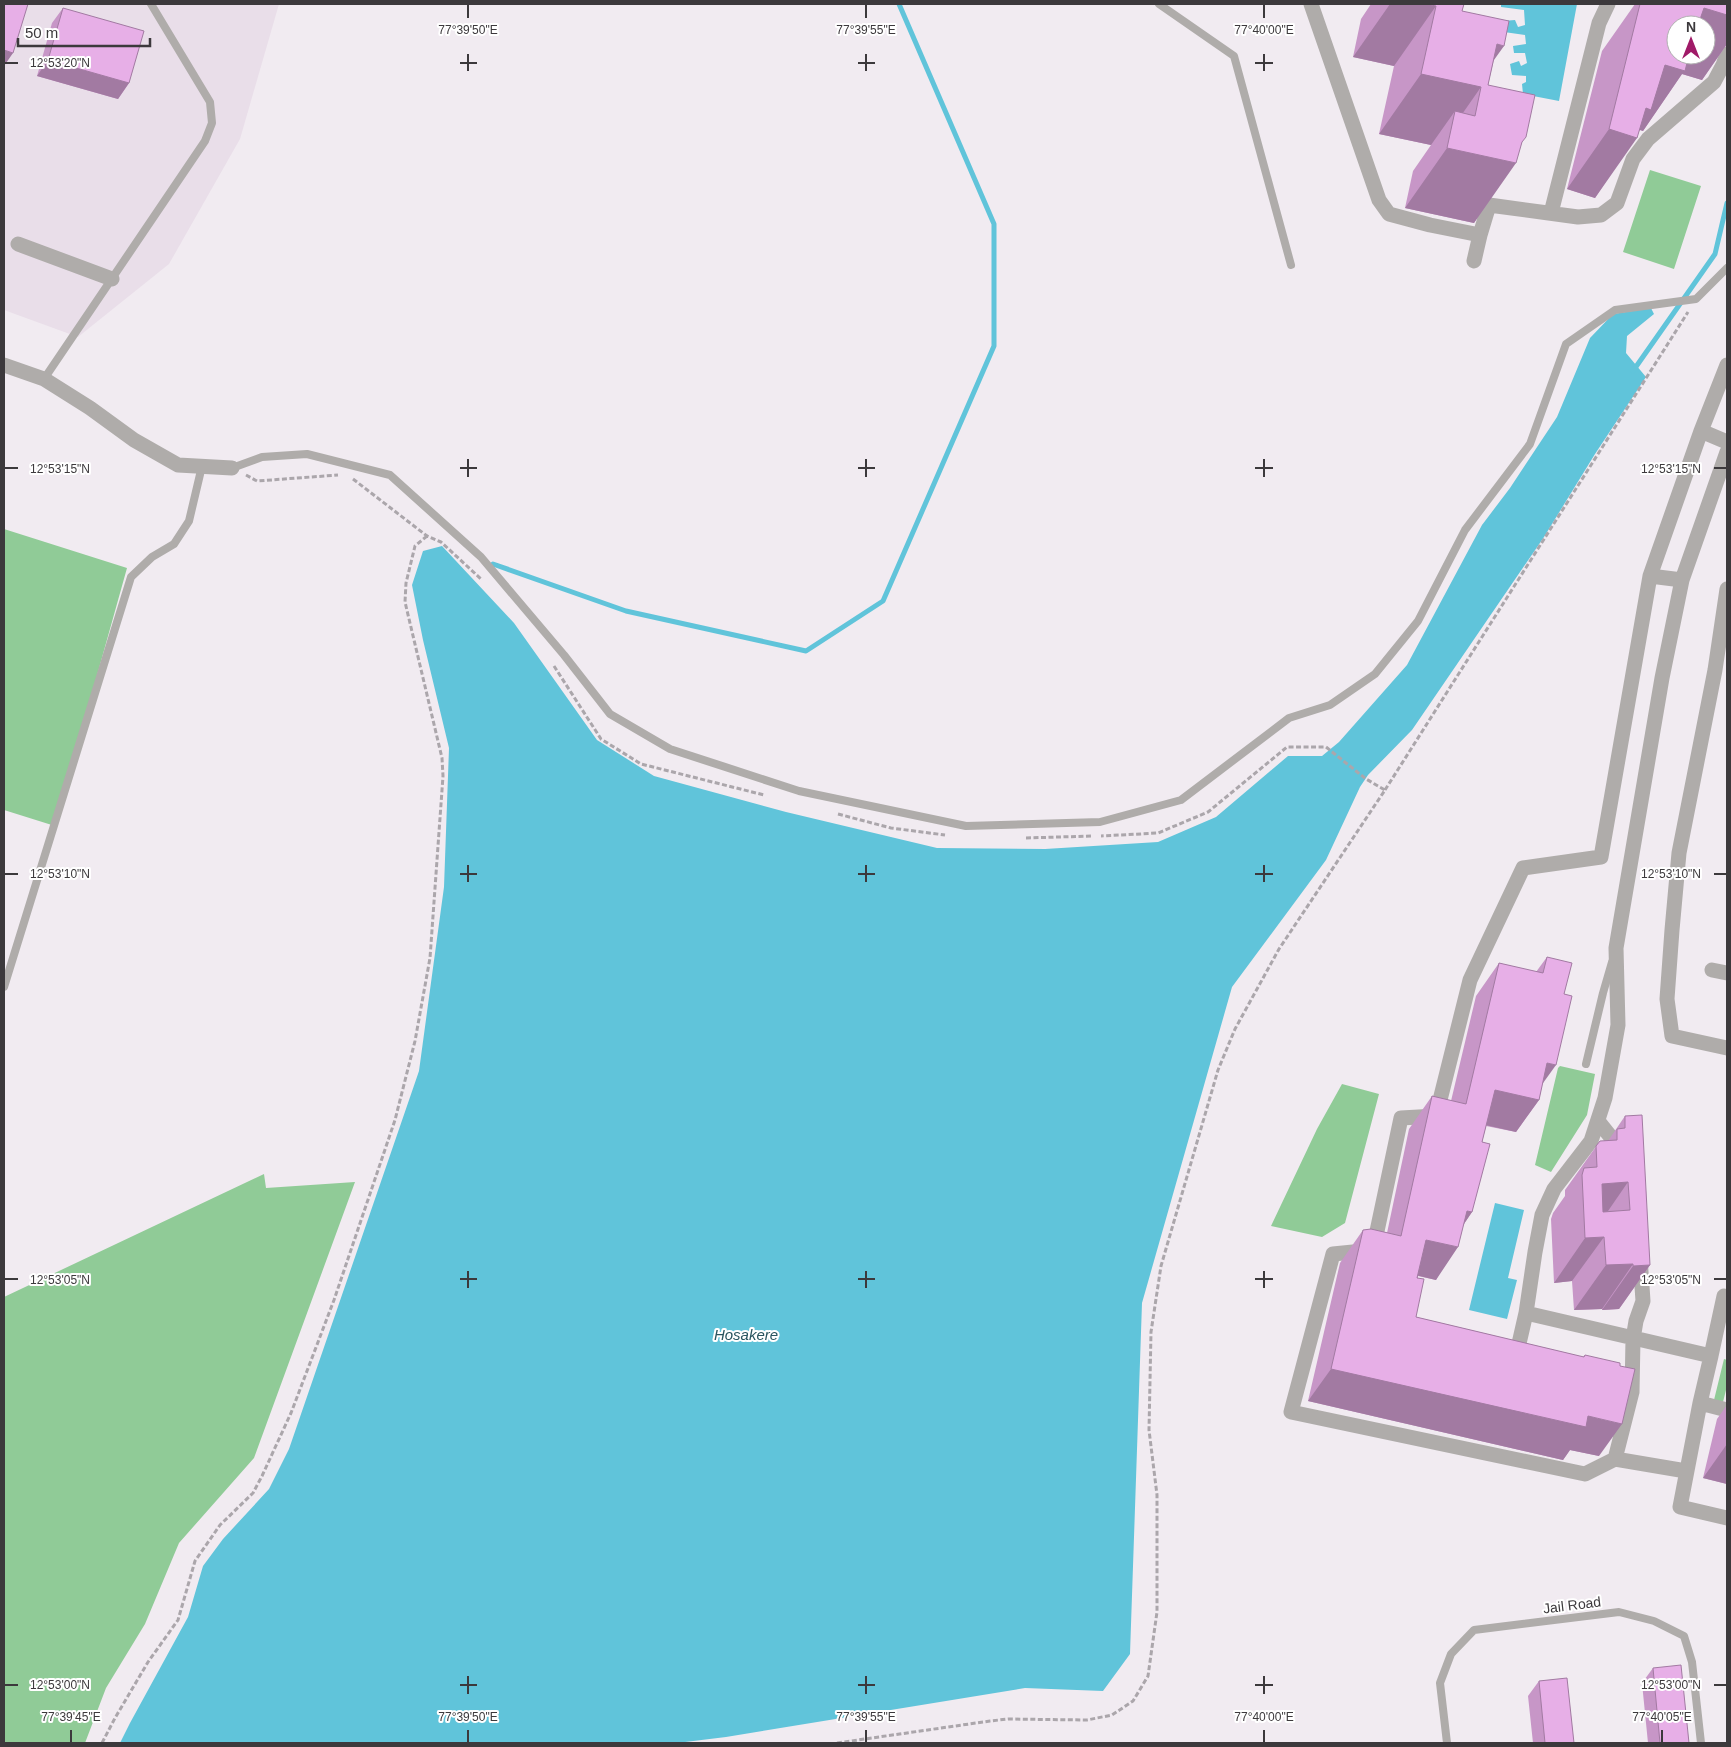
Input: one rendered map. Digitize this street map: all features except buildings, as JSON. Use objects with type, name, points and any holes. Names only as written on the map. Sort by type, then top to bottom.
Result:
[{"type":"street","points":[[1311,4],[1379,200],[1388,214],[1480,235]]},
{"type":"street","points":[[1551,213],[1598,23],[1608,4]]},
{"type":"street","points":[[1474,262],[1488,205],[1578,217],[1601,215],[1618,203],[1633,159],[1648,138],[1714,82],[1727,54]]},
{"type":"street","points":[[18,244],[112,279]]},
{"type":"street","points":[[4,365],[44,379],[90,408],[134,440],[178,465],[232,468]]},
{"type":"street","points":[[1686,1472],[1615,1459],[1585,1474],[1291,1412],[1333,1254],[1372,1250],[1401,1118],[1436,1116],[1470,980],[1523,868],[1601,857],[1650,576],[1700,431],[1727,365]]},
{"type":"street","points":[[1700,431],[1727,442]]},
{"type":"street","points":[[1523,1369],[1514,1367],[1526,1313],[1542,1214],[1554,1189],[1591,1141],[1605,1098],[1618,1025],[1616,948],[1662,678],[1682,580],[1727,452]]},
{"type":"street","points":[[1650,576],[1682,580]]},
{"type":"street","points":[[1727,589],[1714,670],[1679,853],[1667,999],[1672,1036],[1727,1048]]},
{"type":"street","points":[[1598,1121],[1621,1148],[1631,1165]]},
{"type":"street","points":[[1615,1459],[1632,1392],[1633,1339],[1636,1321],[1643,1301],[1640,1242]]},
{"type":"street","points":[[1726,1294],[1700,1404],[1680,1507],[1727,1518]]},
{"type":"street","points":[[1526,1313],[1711,1356]]},
{"type":"street","points":[[1596,1384],[1632,1392]]},
{"type":"street","points":[[1700,1404],[1727,1410]]},
{"type":"lane","points":[[44,379],[205,141],[212,123],[210,102],[151,4]]},
{"type":"lane","points":[[1159,4],[1234,56],[1291,265]]},
{"type":"lane","points":[[232,468],[262,456],[308,454],[390,475],[481,557],[564,655],[610,714],[670,748],[799,791],[966,826],[1100,822],[1181,800],[1289,718],[1330,705],[1375,674],[1418,621],[1465,530],[1530,444],[1566,344],[1615,310],[1696,298],[1727,268]]},
{"type":"lane","points":[[4,987],[131,577],[152,557],[174,544],[189,521],[202,466]]},
{"type":"lane","points":[[1586,1064],[1602,993],[1616,948]]},
{"type":"lane","name":"Jail Road","points":[[1446,1743],[1440,1683],[1451,1654],[1474,1630],[1620,1612],[1654,1621],[1684,1636],[1692,1662],[1701,1743]]},
{"type":"path","points":[[837,1743],[1008,1719],[1088,1720],[1102,1718],[1124,1709],[1133,1701],[1142,1688],[1148,1676],[1156,1612],[1157,1495],[1149,1430],[1151,1332],[1160,1266],[1218,1070],[1235,1029],[1278,949],[1385,790],[1696,298]]},
{"type":"path","points":[[232,468],[257,481],[347,475],[427,536],[441,542],[485,582]]},
{"type":"path","points":[[102,1743],[148,1662],[178,1620],[195,1560],[220,1525],[253,1492],[266,1467],[291,1413],[334,1300],[395,1120],[415,1041],[430,958],[443,776],[442,758],[404,602],[406,583],[415,546],[427,536]]},
{"type":"path","points":[[550,659],[601,739],[641,764],[770,796]]},
{"type":"path","points":[[1025,838],[1044,839],[1158,833],[1208,812],[1287,747],[1326,747],[1366,780],[1385,790]]},
{"type":"path","points":[[834,813],[891,828],[947,836]]},
{"type":"shaded area","points":[[4,4],[279,4],[240,139],[169,264],[78,337],[4,310]]},
{"type":"green space","points":[[1650,170],[1701,186],[1674,269],[1623,252]]},
{"type":"green space","points":[[4,529],[127,568],[55,826],[4,810]]},
{"type":"green space","points":[[1560,1066],[1595,1074],[1587,1115],[1551,1172],[1535,1165]]},
{"type":"green space","points":[[1342,1084],[1379,1094],[1345,1223],[1322,1237],[1271,1226],[1317,1129]]},
{"type":"green space","points":[[264,1174],[266,1188],[355,1182],[254,1458],[179,1543],[145,1624],[106,1688],[85,1743],[4,1743],[4,1297]]},
{"type":"green space","points":[[1724,1359],[1727,1360],[1727,1386],[1723,1402],[1714,1400]]},
{"type":"water","points":[[1501,4],[1577,4],[1559,101],[1523,94],[1522,84],[1526,82],[1526,76],[1512,75],[1510,64],[1519,61],[1521,66],[1527,63],[1525,53],[1514,53],[1513,46],[1526,44],[1525,35],[1504,32],[1502,21],[1515,20],[1518,27],[1525,25],[1524,10],[1501,7]]},
{"type":"water","name":"Hosakere","points":[[1651,308],[1654,314],[1627,336],[1626,353],[1646,377],[1595,454],[1544,537],[1412,730],[1368,775],[1360,787],[1326,860],[1232,987],[1142,1303],[1130,1654],[1103,1691],[1025,1688],[726,1737],[677,1743],[120,1743],[188,1617],[203,1566],[223,1539],[269,1489],[289,1449],[419,1071],[444,887],[449,748],[412,585],[423,551],[442,546],[514,623],[597,740],[654,776],[786,812],[937,848],[1045,849],[1158,842],[1216,817],[1288,756],[1322,756],[1339,742],[1407,665],[1482,525],[1510,488],[1557,417],[1590,338],[1613,314]]},
{"type":"water","points":[[1495,1203],[1524,1210],[1508,1278],[1517,1280],[1507,1319],[1469,1310]]},
{"type":"waterway","points":[[493,564],[626,611],[806,651],[883,601],[994,346],[994,224],[899,4]]},
{"type":"waterway","points":[[1633,371],[1715,254],[1727,203]]}]
